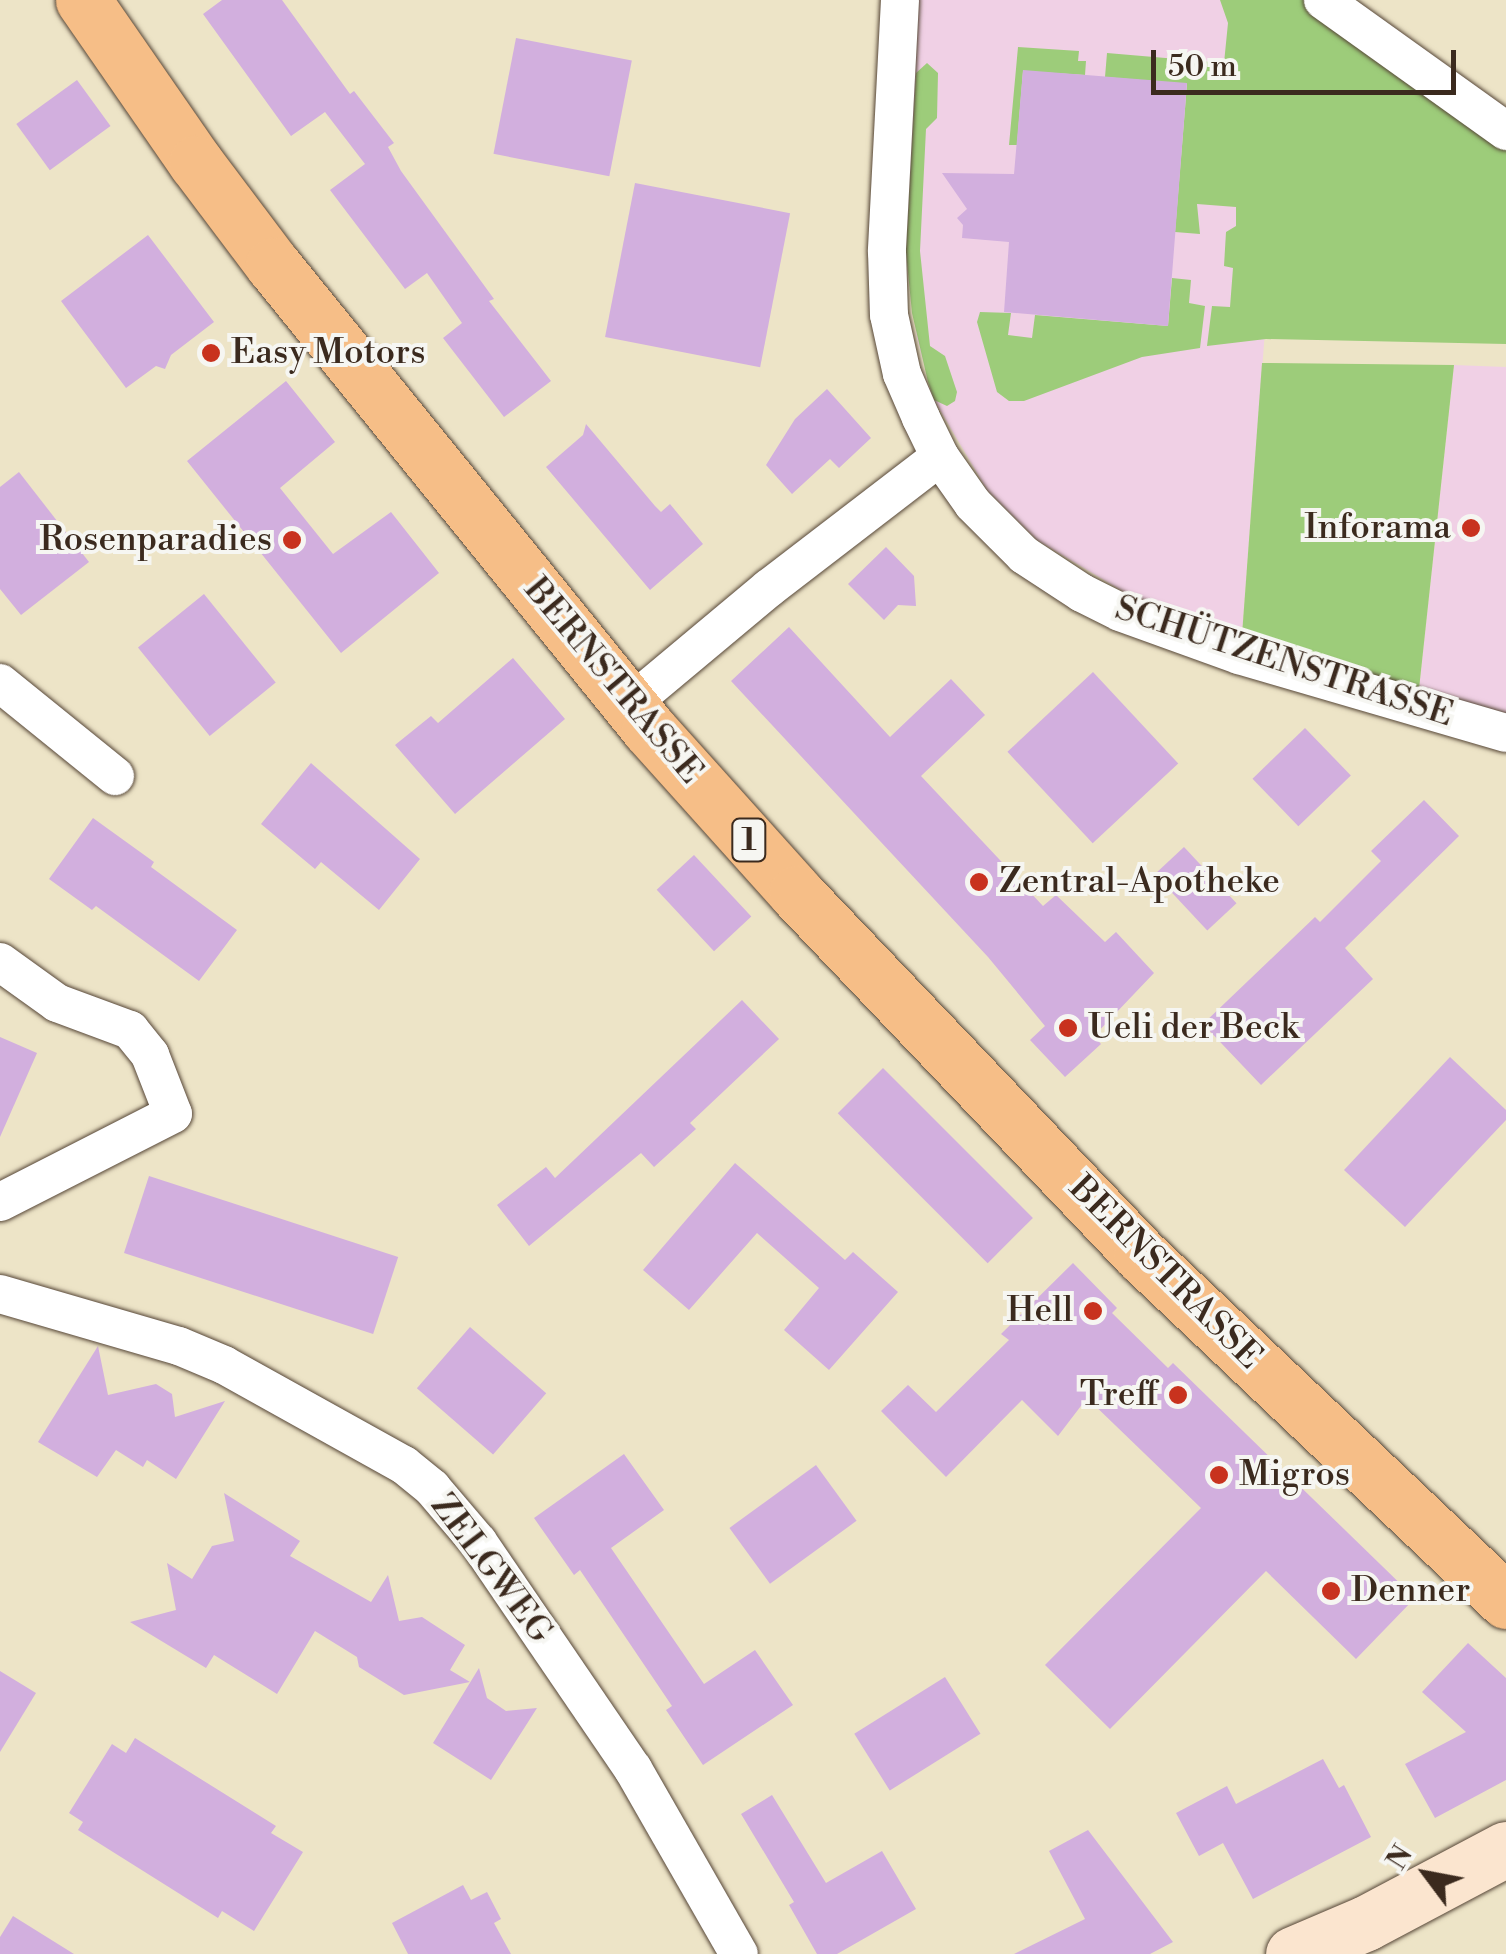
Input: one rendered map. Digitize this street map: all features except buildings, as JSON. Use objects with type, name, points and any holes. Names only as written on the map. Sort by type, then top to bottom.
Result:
[{"type":"main road","name":"BERNSTRASSE","points":[[83,0],[254,240],[628,705],[796,893],[1142,1255],[1506,1601]]},
{"type":"street","name":"SCHÜTZENSTRASSE","points":[[900,0],[887,236],[889,315],[902,374],[940,457],[1001,536],[1082,594],[1239,654],[1506,733]]},
{"type":"street","points":[[1322,0],[1506,131]]},
{"type":"street","points":[[628,705],[769,588],[940,457]]},
{"type":"street","points":[[0,684],[115,776]]},
{"type":"street","points":[[0,962],[56,1003],[130,1030],[150,1056],[173,1114],[0,1202]]},
{"type":"street","name":"ZELGWEG","points":[[0,1294],[179,1346],[272,1390],[416,1474],[478,1542],[633,1769],[739,1954]]},
{"type":"street","points":[[1299,1953],[1366,1923],[1506,1849]]},
{"type":"shaded area","points":[[919,0],[1290,0],[1242,635],[1129,595],[1037,540],[987,490],[934,400],[917,339],[906,252]]},
{"type":"shaded area","name":"Inforama","points":[[1454,365],[1506,367],[1506,713],[1419,689]]},
{"type":"green space","points":[[1220,0],[1303,0],[1506,145],[1506,344],[1266,339],[1207,346],[1212,306],[1230,307],[1233,268],[1224,266],[1226,232],[1236,226],[1236,207],[1197,204],[1200,234],[1175,232],[1187,84],[1105,77],[1107,53],[1224,63],[1228,23]]},
{"type":"green space","points":[[1018,47],[1079,51],[1078,61],[1086,61],[1085,75],[1023,71],[1017,145],[1009,145]]},
{"type":"green space","points":[[927,63],[938,73],[937,118],[926,129],[920,251],[930,346],[945,356],[957,392],[955,401],[947,406],[934,400],[928,382],[912,313],[906,252],[916,73]]},
{"type":"green space","points":[[1172,278],[1191,280],[1189,303],[1205,306],[1200,348],[1142,357],[1024,401],[1009,401],[997,392],[977,322],[980,312],[1011,313],[1008,335],[1032,338],[1035,315],[1168,326]]},
{"type":"green space","points":[[1262,363],[1454,365],[1419,689],[1242,635]]},
{"type":"place","name":"Easy Motors","points":[[211,353]]},
{"type":"place","name":"Inforama","points":[[1471,528]]},
{"type":"place","name":"Rosenparadies","points":[[292,540]]},
{"type":"place","name":"Zentral-Apotheke","points":[[979,882]]},
{"type":"place","name":"Ueli der Beck","points":[[1068,1028]]},
{"type":"place","name":"Hell","points":[[1093,1311]]},
{"type":"place","name":"Treff","points":[[1178,1395]]},
{"type":"place","name":"Migros","points":[[1219,1475]]},
{"type":"place","name":"Denner","points":[[1331,1591]]}]
